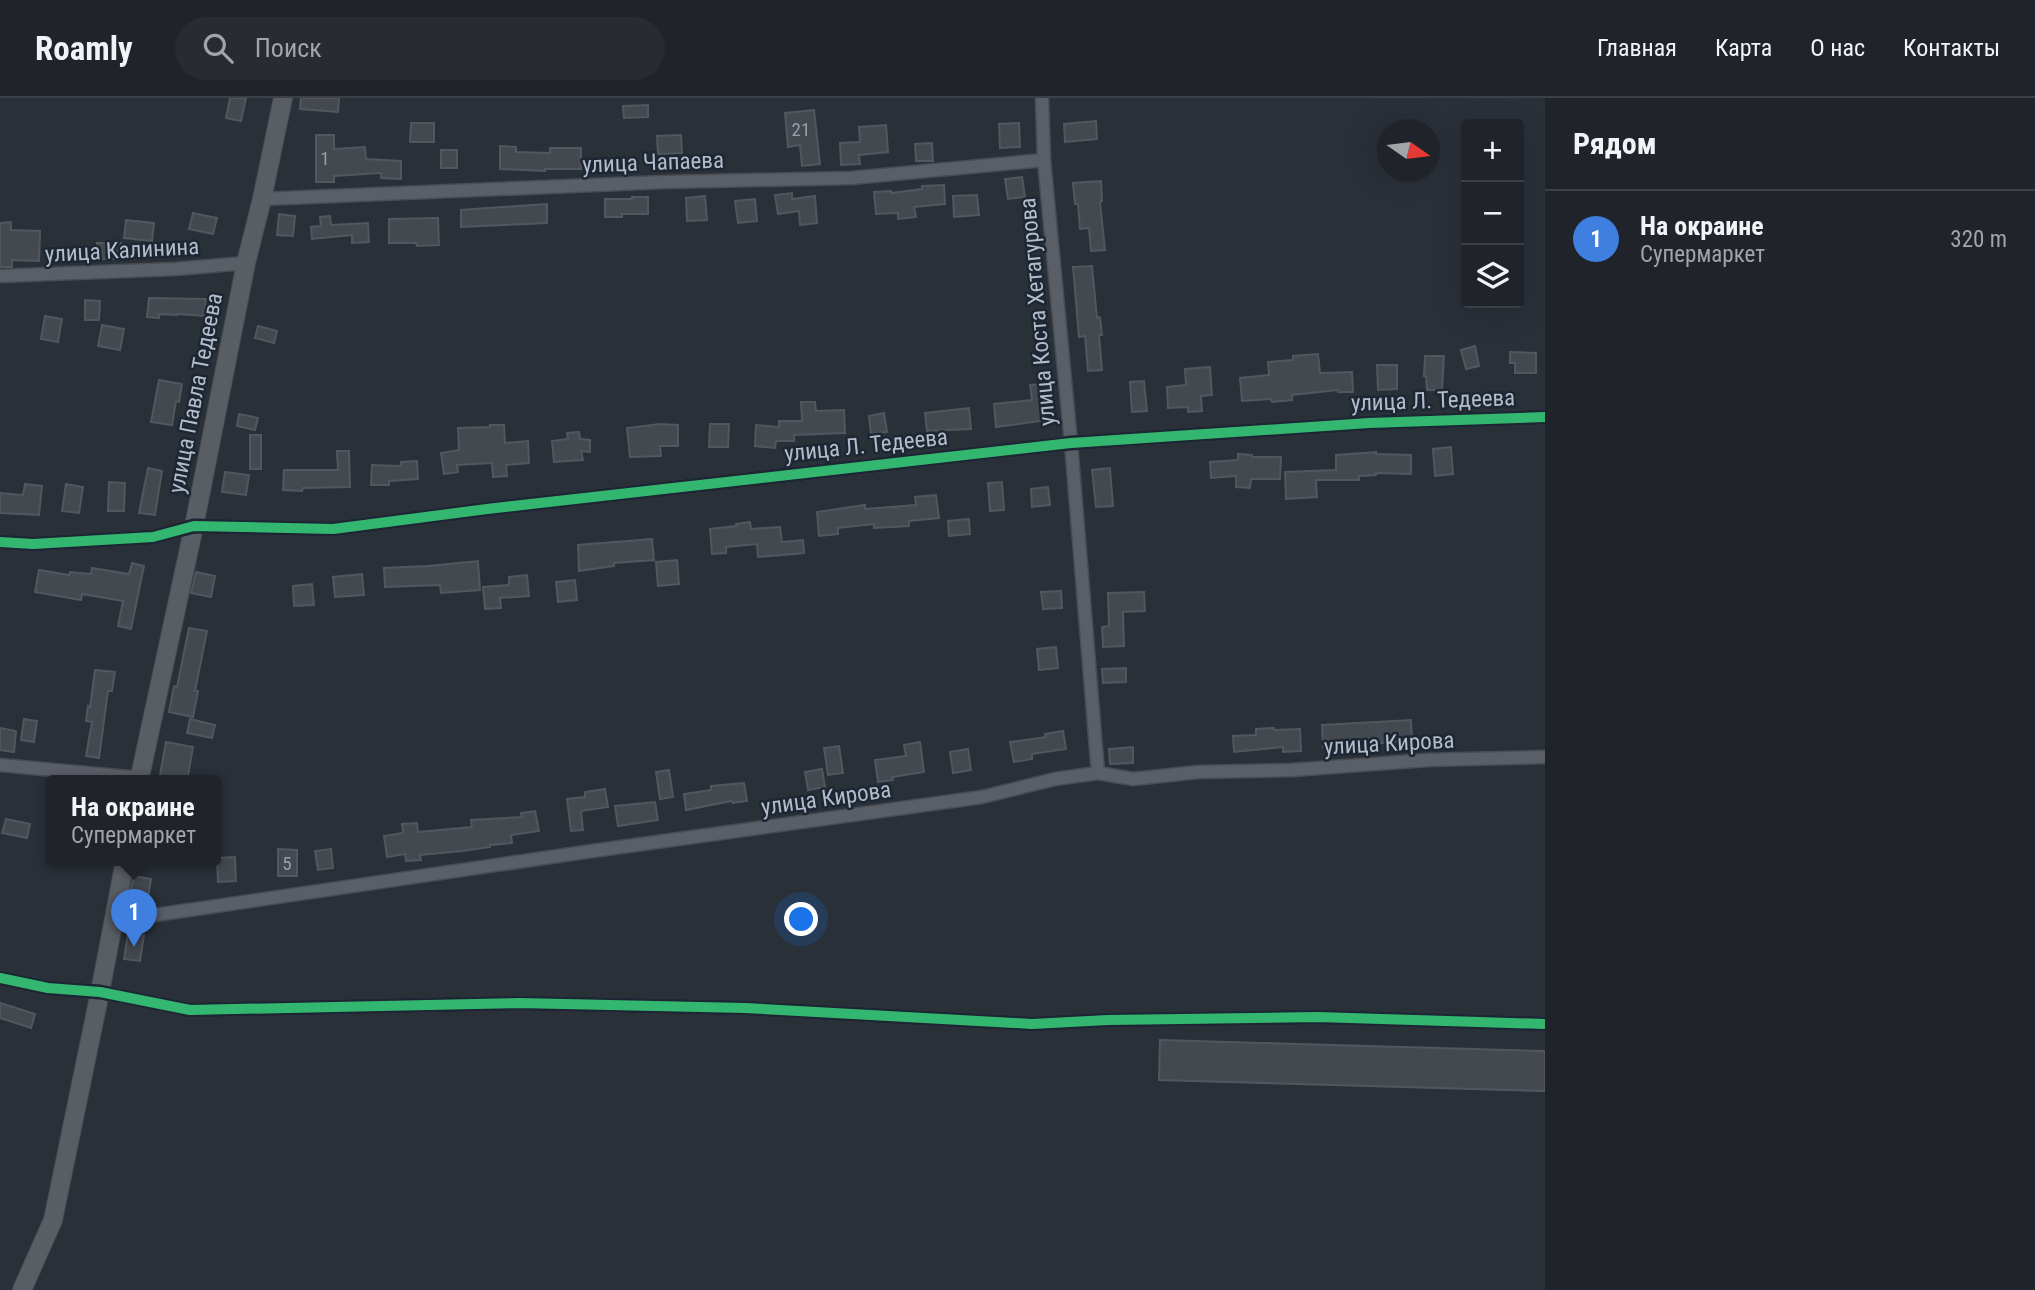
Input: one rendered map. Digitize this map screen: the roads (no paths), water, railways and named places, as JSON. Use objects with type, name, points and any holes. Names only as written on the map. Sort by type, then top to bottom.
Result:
[{"type":"main road","name":"улица Павла Тедеева","points":[[141,775],[246,263],[283,98]]},
{"type":"main road","points":[[22,1290],[53,1220],[124,866]]},
{"type":"street","name":"улица Коста Хетагурова","points":[[1042,98],[1044,160],[1071,443],[1098,774]]},
{"type":"street","name":"улица Чапаева","points":[[262,200],[665,182],[851,178],[1044,160]]},
{"type":"street","name":"улица Калинина","points":[[0,276],[175,269],[246,263]]},
{"type":"street","name":"улица Л. Тедеева","points":[[0,542],[33,544],[153,537],[194,526],[333,528],[1071,443],[1368,423],[1545,417]]},
{"type":"street","name":"улица Кирова","points":[[114,921],[982,797],[1055,779],[1098,774],[1133,779],[1199,772],[1545,757]]},
{"type":"street","points":[[0,765],[100,775]]},
{"type":"street","points":[[0,978],[48,988],[100,992],[190,1010],[519,1003],[745,1008],[1032,1024],[1108,1020],[1317,1017],[1545,1024]]},
{"type":"place","name":"На окраине","points":[[134,947]]}]
